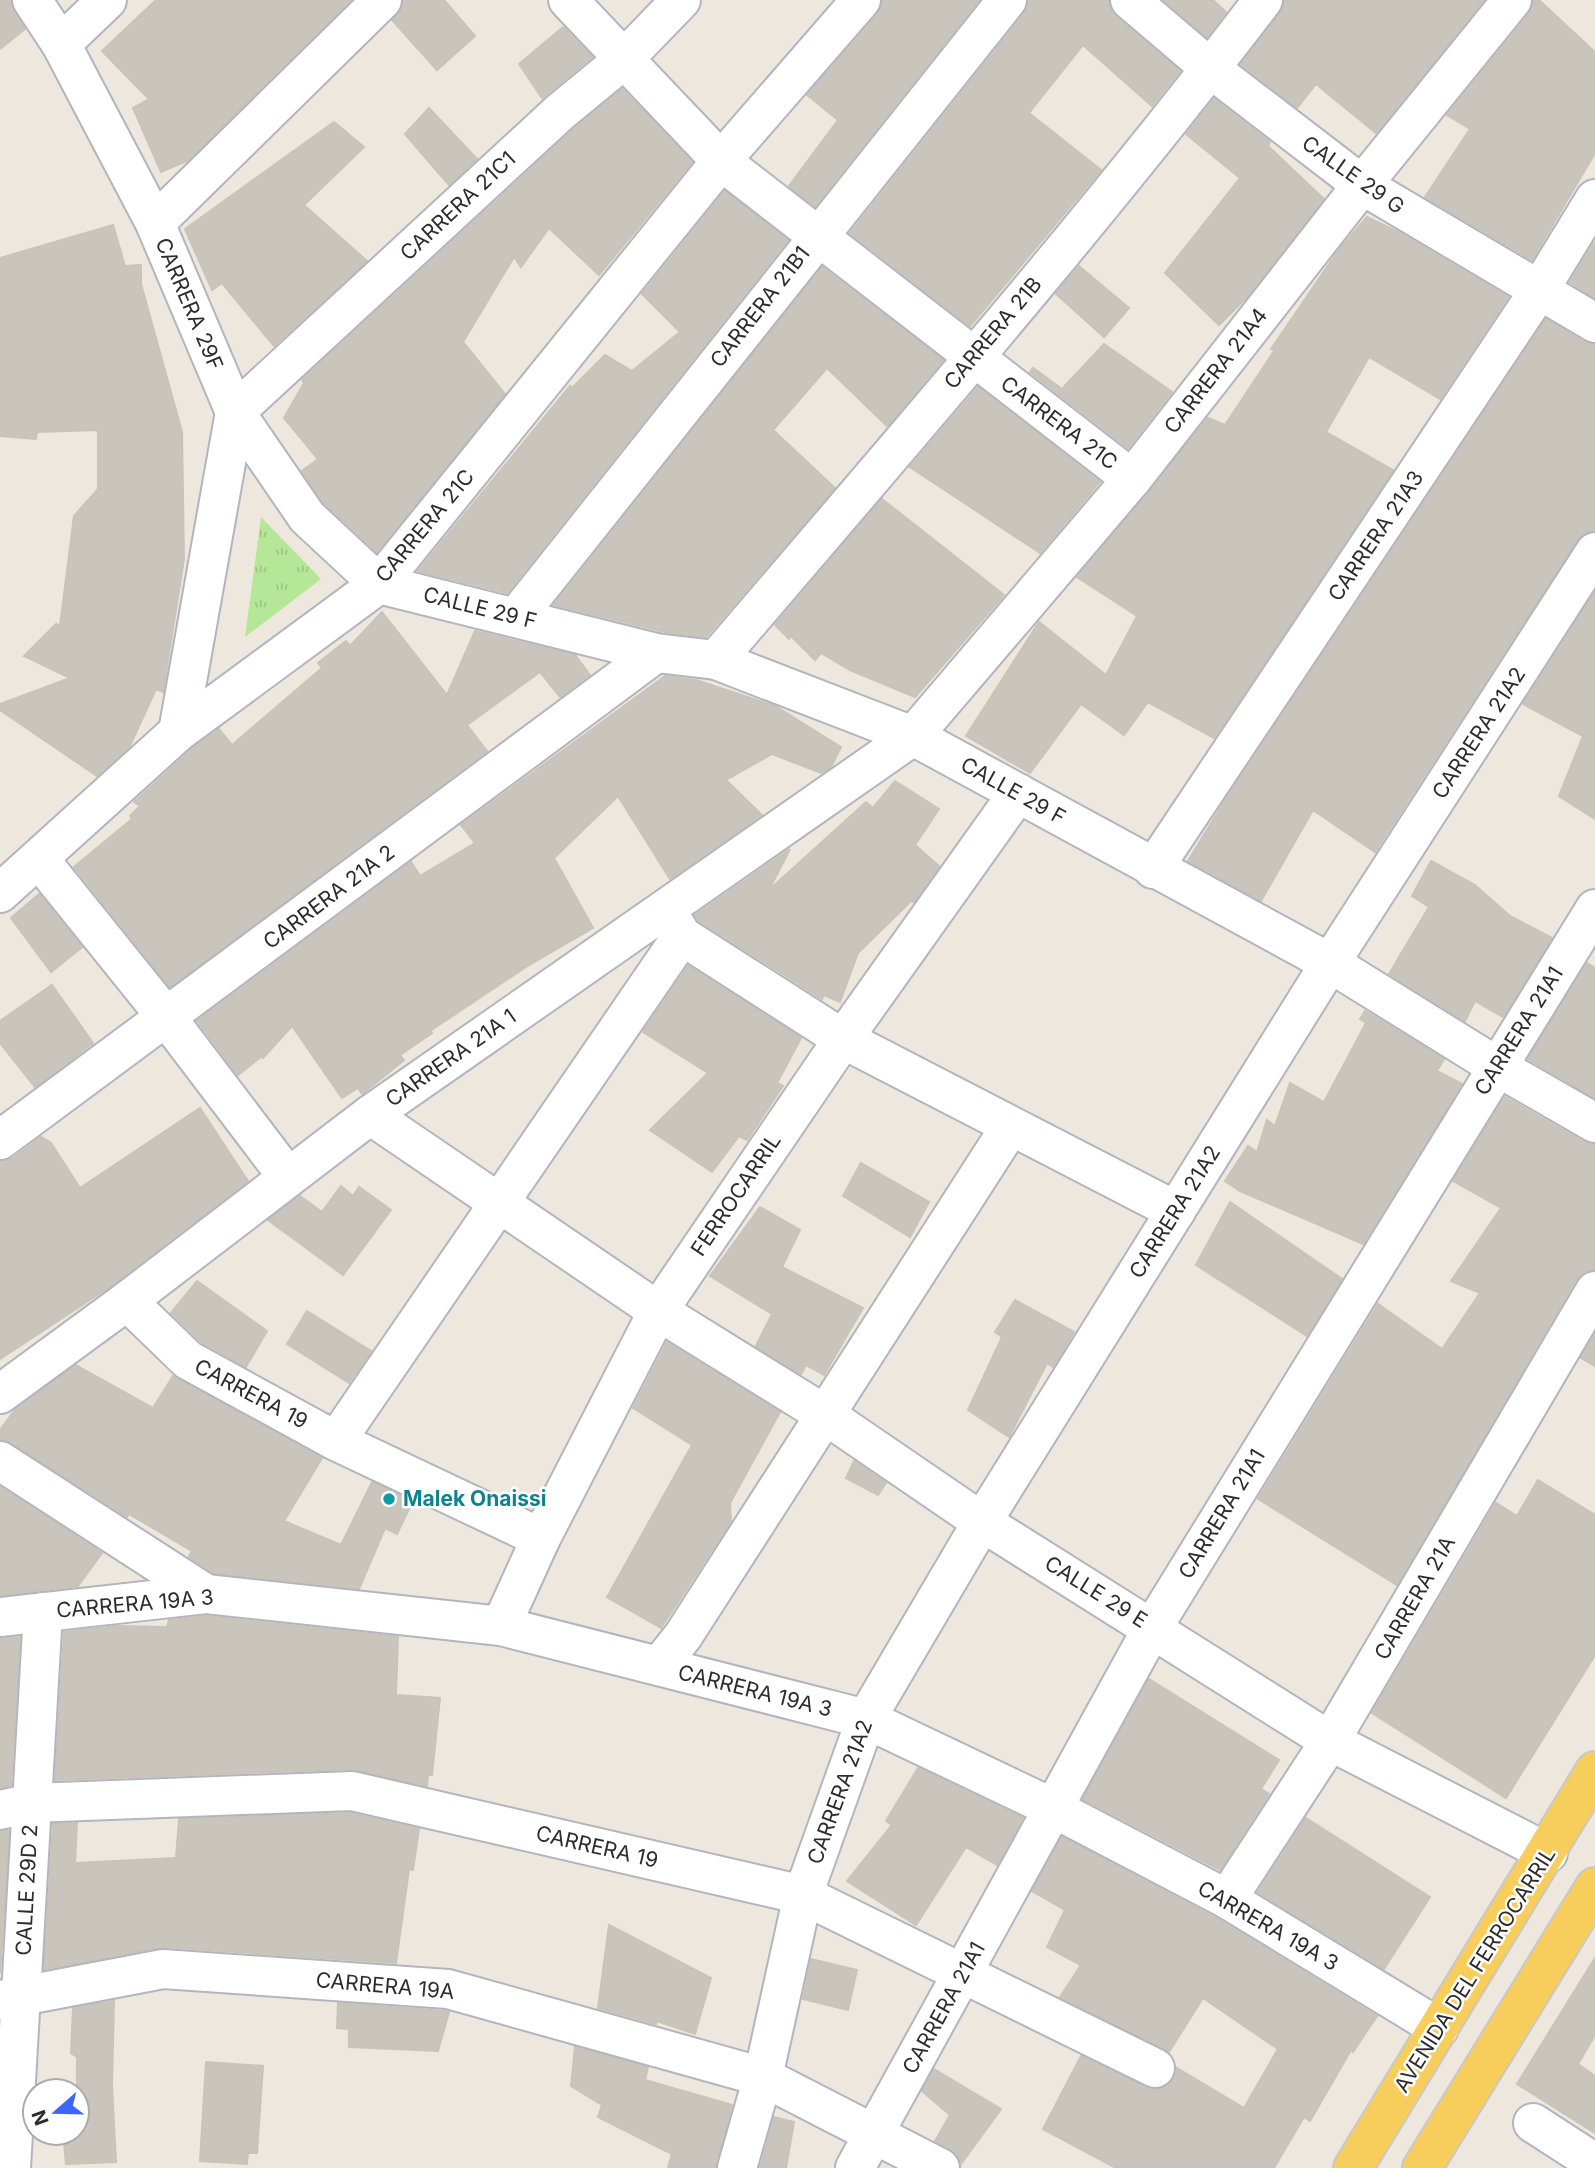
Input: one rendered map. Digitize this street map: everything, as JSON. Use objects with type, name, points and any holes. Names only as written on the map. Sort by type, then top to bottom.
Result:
[{"type":"main road","name":"AVENIDA DEL FERROCARRIL","points":[[1353,2168],[1548,1853],[1595,1771]]},
{"type":"main road","points":[[1422,2168],[1595,1887]]},
{"type":"street","name":"CARRERA 29F","points":[[32,0],[61,44],[155,223],[236,412],[307,517],[379,584]]},
{"type":"street","points":[[61,44],[107,0]]},
{"type":"street","points":[[155,223],[382,0]]},
{"type":"street","name":"CARRERA 21C","points":[[568,0],[622,61],[721,161],[1132,479]]},
{"type":"street","name":"CARRERA 21C1","points":[[236,412],[560,112],[622,61],[681,0]]},
{"type":"street","name":"CARRERA 21C","points":[[0,892],[178,732],[379,584],[721,161],[861,0]]},
{"type":"street","name":"CARRERA 21B1","points":[[517,616],[1007,0]]},
{"type":"street","name":"CALLE 29 G","points":[[1130,0],[1211,69],[1362,185],[1538,292],[1595,323]]},
{"type":"street","name":"CARRERA 21B","points":[[716,660],[973,357],[1211,69],[1263,0]]},
{"type":"street","name":"CARRERA 21A4","points":[[913,737],[1132,479],[1362,185],[1513,0]]},
{"type":"street","name":"CARRERA 21A3","points":[[1153,869],[1538,292],[1595,199]]},
{"type":"street","points":[[178,732],[236,412]]},
{"type":"street","name":"CARRERA 21A2","points":[[737,2168],[762,2077],[803,1895],[866,1719],[982,1522],[1330,963],[1595,552]]},
{"type":"street","name":"CALLE 29 F","points":[[379,584],[517,616],[656,653],[716,660],[913,737],[1330,963],[1496,1066],[1595,1123]]},
{"type":"street","name":"CARRERA 21A 2","points":[[0,1140],[656,653]]},
{"type":"street","name":"CARRERA 21A 1","points":[[0,1394],[127,1301],[370,1115],[674,922],[913,737]]},
{"type":"street","name":"FERROCARRIL","points":[[501,1626],[541,1538],[658,1311],[843,1039],[1018,793]]},
{"type":"street","points":[[38,859],[167,1018],[287,1176]]},
{"type":"street","name":"CARRERA 21A1","points":[[874,2133],[1153,1627],[1595,909]]},
{"type":"street","points":[[336,1441],[499,1202],[674,922],[843,1039],[1176,1211]]},
{"type":"street","points":[[370,1115],[658,1311]]},
{"type":"street","points":[[659,1666],[682,1636],[1010,1127]]},
{"type":"street","name":"CARRERA 21A","points":[[1227,1899],[1330,1741],[1595,1291]]},
{"type":"street","name":"CARRERA 19","points":[[127,1301],[188,1360],[336,1441],[541,1538]]},
{"type":"street","name":"CALLE 29 E","points":[[658,1311],[824,1414],[982,1522],[1153,1627],[1330,1741],[1548,1853]]},
{"type":"street","points":[[0,1461],[206,1594]]},
{"type":"street","name":"CARRERA 19A 3","points":[[0,1617],[206,1594],[501,1626],[866,1719],[1053,1808],[1227,1899],[1439,2028]]},
{"type":"street","name":"CALLE 29D 2","points":[[11,2168],[10,1997],[16,1806],[43,1612]]},
{"type":"street","name":"CARRERA 19","points":[[16,1806],[352,1791],[803,1895],[1155,2068]]},
{"type":"street","name":"CARRERA 19A","points":[[10,1997],[163,1969],[448,1989],[762,2077],[874,2133]]},
{"type":"street","points":[[1533,2123],[1595,2163]]},
{"type":"street","points":[[855,2168],[874,2133],[940,2168]]},
{"type":"green space","points":[[261,517],[321,579],[245,637]]},
{"type":"building","points":[[0,0],[10,0],[25,29],[0,49]]},
{"type":"building","points":[[156,0],[351,0],[187,161],[161,172],[133,108],[149,99],[102,51]]},
{"type":"building","points":[[403,0],[444,0],[475,36],[437,70],[392,20],[403,6]]},
{"type":"building","points":[[882,0],[979,0],[815,206],[789,186],[838,120],[807,95],[878,14]]},
{"type":"building","points":[[1028,0],[1109,0],[1116,17],[1180,71],[1152,106],[1083,45],[1029,113],[1101,170],[970,326],[850,233],[1024,14]]},
{"type":"building","points":[[1164,0],[1213,0],[1226,12],[1207,37]]},
{"type":"building","points":[[1284,0],[1484,0],[1376,133],[1316,84],[1297,108],[1241,64],[1280,13]]},
{"type":"building","points":[[1533,0],[1539,0],[1595,52],[1595,153],[1532,260],[1425,197],[1470,129],[1447,115],[1529,14]]},
{"type":"building","points":[[563,27],[592,57],[542,98],[519,64]]},
{"type":"building","points":[[622,89],[692,162],[599,275],[549,228],[521,267],[514,257],[463,342],[505,394],[377,552],[324,503],[302,471],[318,459],[284,418],[304,383],[302,380],[574,129]]},
{"type":"building","points":[[1214,99],[1270,142],[1268,146],[1324,199],[1247,297],[1219,325],[1165,273],[1240,178],[1186,134]]},
{"type":"building","points":[[429,108],[477,159],[449,185],[405,134]]},
{"type":"building","points":[[334,122],[364,147],[304,205],[367,261],[274,346],[222,283],[212,290],[185,229]]},
{"type":"building","points":[[725,191],[788,240],[507,593],[418,571],[570,386],[572,388],[605,355],[632,371],[680,332],[642,294]]},
{"type":"building","points":[[1367,217],[1400,233],[1508,297],[1440,399],[1369,357],[1326,432],[1393,470],[1214,738],[1148,702],[1124,735],[1081,704],[1030,773],[966,736],[1039,622],[1106,675],[1137,616],[1077,577],[1208,418],[1225,425],[1274,351],[1271,349],[1340,248]]},
{"type":"building","points":[[113,225],[125,266],[141,265],[141,284],[182,432],[184,559],[163,692],[156,689],[130,746],[97,776],[0,710],[0,704],[70,678],[24,656],[56,624],[60,626],[74,516],[98,489],[98,430],[37,432],[36,439],[0,436],[0,258]]},
{"type":"building","points":[[1595,244],[1595,298],[1570,282]]},
{"type":"building","points":[[1079,266],[1129,308],[1104,337],[1056,294]]},
{"type":"building","points":[[822,267],[943,360],[887,426],[827,368],[773,430],[835,488],[706,637],[665,632],[554,605]]},
{"type":"building","points":[[1546,319],[1584,342],[1595,345],[1595,530],[1584,533],[1577,540],[1375,852],[1313,810],[1261,901],[1188,861],[1224,802]]},
{"type":"building","points":[[1104,344],[1172,392],[1128,448],[1030,372],[1033,368],[1062,389]]},
{"type":"building","points":[[978,387],[1100,482],[1040,553],[910,467]]},
{"type":"building","points":[[882,499],[1004,595],[915,697],[850,670],[821,653],[815,660],[791,636],[789,639],[775,625]]},
{"type":"building","points":[[1595,592],[1595,819],[1559,796],[1583,736],[1523,704]]},
{"type":"building","points":[[382,612],[447,695],[475,631],[575,655],[590,675],[560,697],[540,672],[467,725],[487,751],[170,987],[74,867],[132,819],[130,816],[140,806],[134,802],[192,749],[219,729],[232,745],[322,668],[318,663],[346,641],[350,646]]},
{"type":"building","points":[[665,676],[696,680],[775,706],[841,747],[831,767],[821,773],[772,754],[726,780],[762,815],[670,879],[618,796],[554,858],[593,928],[526,967],[430,1031],[432,1033],[400,1055],[404,1060],[362,1094],[358,1088],[342,1098],[292,1026],[263,1058],[262,1056],[238,1075],[197,1021],[411,862],[420,876],[475,843],[461,825]]},
{"type":"building","points":[[895,781],[939,809],[915,845],[939,866],[914,902],[911,901],[858,953],[840,1002],[824,995],[822,999],[698,920],[695,915],[790,849],[769,890],[866,802],[873,808]]},
{"type":"building","points":[[1431,861],[1475,885],[1510,916],[1552,938],[1503,1017],[1475,1001],[1465,1021],[1389,974],[1429,907],[1412,896]]},
{"type":"building","points":[[39,894],[82,947],[51,972],[11,918]]},
{"type":"building","points":[[1587,963],[1595,968],[1595,1098],[1528,1059]]},
{"type":"building","points":[[688,966],[801,1038],[777,1083],[783,1086],[747,1140],[739,1136],[712,1172],[650,1130],[708,1073],[643,1032]]},
{"type":"building","points":[[52,985],[93,1043],[35,1087],[0,1043],[0,1021]]},
{"type":"building","points":[[1365,1011],[1444,1059],[1437,1071],[1462,1084],[1363,1244],[1240,1191],[1225,1181],[1248,1146],[1257,1152],[1267,1120],[1275,1126],[1290,1083],[1324,1102],[1366,1023],[1360,1019]]},
{"type":"building","points":[[1505,1097],[1584,1142],[1595,1145],[1595,1269],[1584,1272],[1576,1280],[1397,1585],[1258,1499],[1378,1304],[1442,1349],[1480,1293],[1451,1281],[1501,1208],[1453,1181]]},
{"type":"building","points":[[200,1108],[248,1181],[108,1288],[0,1359],[0,1161],[13,1158],[41,1137],[51,1143],[80,1188]]},
{"type":"building","points":[[861,1163],[929,1202],[910,1237],[843,1196]]},
{"type":"building","points":[[341,1186],[353,1196],[359,1187],[391,1210],[343,1275],[268,1220],[300,1196],[322,1212]]},
{"type":"building","points":[[1230,1202],[1342,1279],[1307,1336],[1196,1265]]},
{"type":"building","points":[[760,1207],[800,1230],[782,1267],[863,1308],[824,1375],[806,1365],[801,1374],[756,1346],[772,1314],[710,1276]]},
{"type":"building","points":[[197,1281],[267,1331],[246,1367],[201,1342],[171,1313]]},
{"type":"building","points":[[1015,1300],[1074,1332],[1053,1367],[1047,1363],[1009,1437],[968,1410],[1002,1337],[995,1332]]},
{"type":"building","points":[[307,1311],[371,1351],[349,1383],[287,1344]]},
{"type":"building","points":[[1595,1334],[1595,1366],[1581,1358]]},
{"type":"building","points":[[667,1342],[780,1412],[730,1503],[731,1521],[661,1628],[607,1597],[692,1445],[633,1408]]},
{"type":"building","points":[[76,1365],[153,1408],[173,1376],[322,1458],[284,1521],[341,1545],[372,1482],[413,1501],[397,1534],[385,1528],[359,1589],[214,1573],[189,1557],[192,1551],[129,1514],[127,1517],[12,1443],[0,1439],[0,1430],[15,1410]]},
{"type":"building","points":[[854,1461],[886,1483],[878,1495],[846,1478]]},
{"type":"building","points":[[1538,1480],[1595,1515],[1595,1655],[1506,1798],[1372,1713],[1496,1503],[1517,1516]]},
{"type":"building","points":[[0,1487],[102,1553],[78,1586],[0,1595]]},
{"type":"building","points":[[206,1616],[398,1637],[396,1695],[440,1698],[432,1775],[428,1775],[427,1786],[352,1769],[55,1780],[64,1632],[115,1626],[167,1627],[169,1620]]},
{"type":"building","points":[[20,1637],[11,1785],[0,1788],[0,1638]]},
{"type":"building","points":[[1149,1679],[1279,1760],[1261,1789],[1269,1794],[1220,1870],[1083,1799]]},
{"type":"building","points":[[918,1768],[1023,1818],[997,1865],[966,1847],[916,1925],[847,1881],[892,1825],[886,1821]]},
{"type":"building","points":[[350,1813],[419,1829],[413,1870],[409,1869],[396,1963],[164,1947],[44,1969],[53,1824],[77,1823],[75,1863],[176,1858],[179,1819]]},
{"type":"building","points":[[1306,1818],[1430,1897],[1384,1969],[1258,1892]]},
{"type":"building","points":[[0,1831],[9,1831],[0,1973]]},
{"type":"building","points":[[1062,1837],[1216,1918],[1377,2016],[1353,2052],[1351,2050],[1310,2121],[1304,2117],[1274,2168],[1116,2168],[1043,2129],[1081,2056],[1156,2090],[1168,2086],[1177,2068],[1244,2108],[1278,2049],[1203,1998],[1169,2052],[1060,1997],[1081,1965],[1047,1947],[1065,1910],[1032,1891]]},
{"type":"building","points":[[609,1925],[711,1978],[695,2034],[657,2021],[656,2024],[598,2008]]},
{"type":"building","points":[[1595,1958],[1595,2035],[1578,2064],[1595,2076],[1595,2133],[1517,2084]]},
{"type":"building","points":[[811,1959],[857,1970],[848,2010],[803,1999]]},
{"type":"building","points":[[114,2001],[112,2086],[116,2162],[66,2164],[64,2147],[91,2147],[91,2077],[77,2077],[77,2057],[71,2053],[73,2008]]},
{"type":"building","points":[[338,2003],[449,2012],[438,2051],[349,2047],[349,2029],[337,2028]]},
{"type":"building","points":[[575,2047],[648,2067],[645,2080],[732,2105],[716,2168],[668,2168],[672,2154],[598,2117],[602,2105],[571,2086]]},
{"type":"building","points":[[206,2062],[263,2066],[257,2153],[248,2153],[247,2164],[200,2161]]},
{"type":"building","points":[[934,2069],[1001,2109],[961,2164],[951,2149],[935,2141],[950,2115],[922,2091]]},
{"type":"building","points":[[774,2117],[794,2122],[786,2168],[760,2168]]},
{"type":"place","name":"Malek Onaissi","points":[[389,1499]]}]
